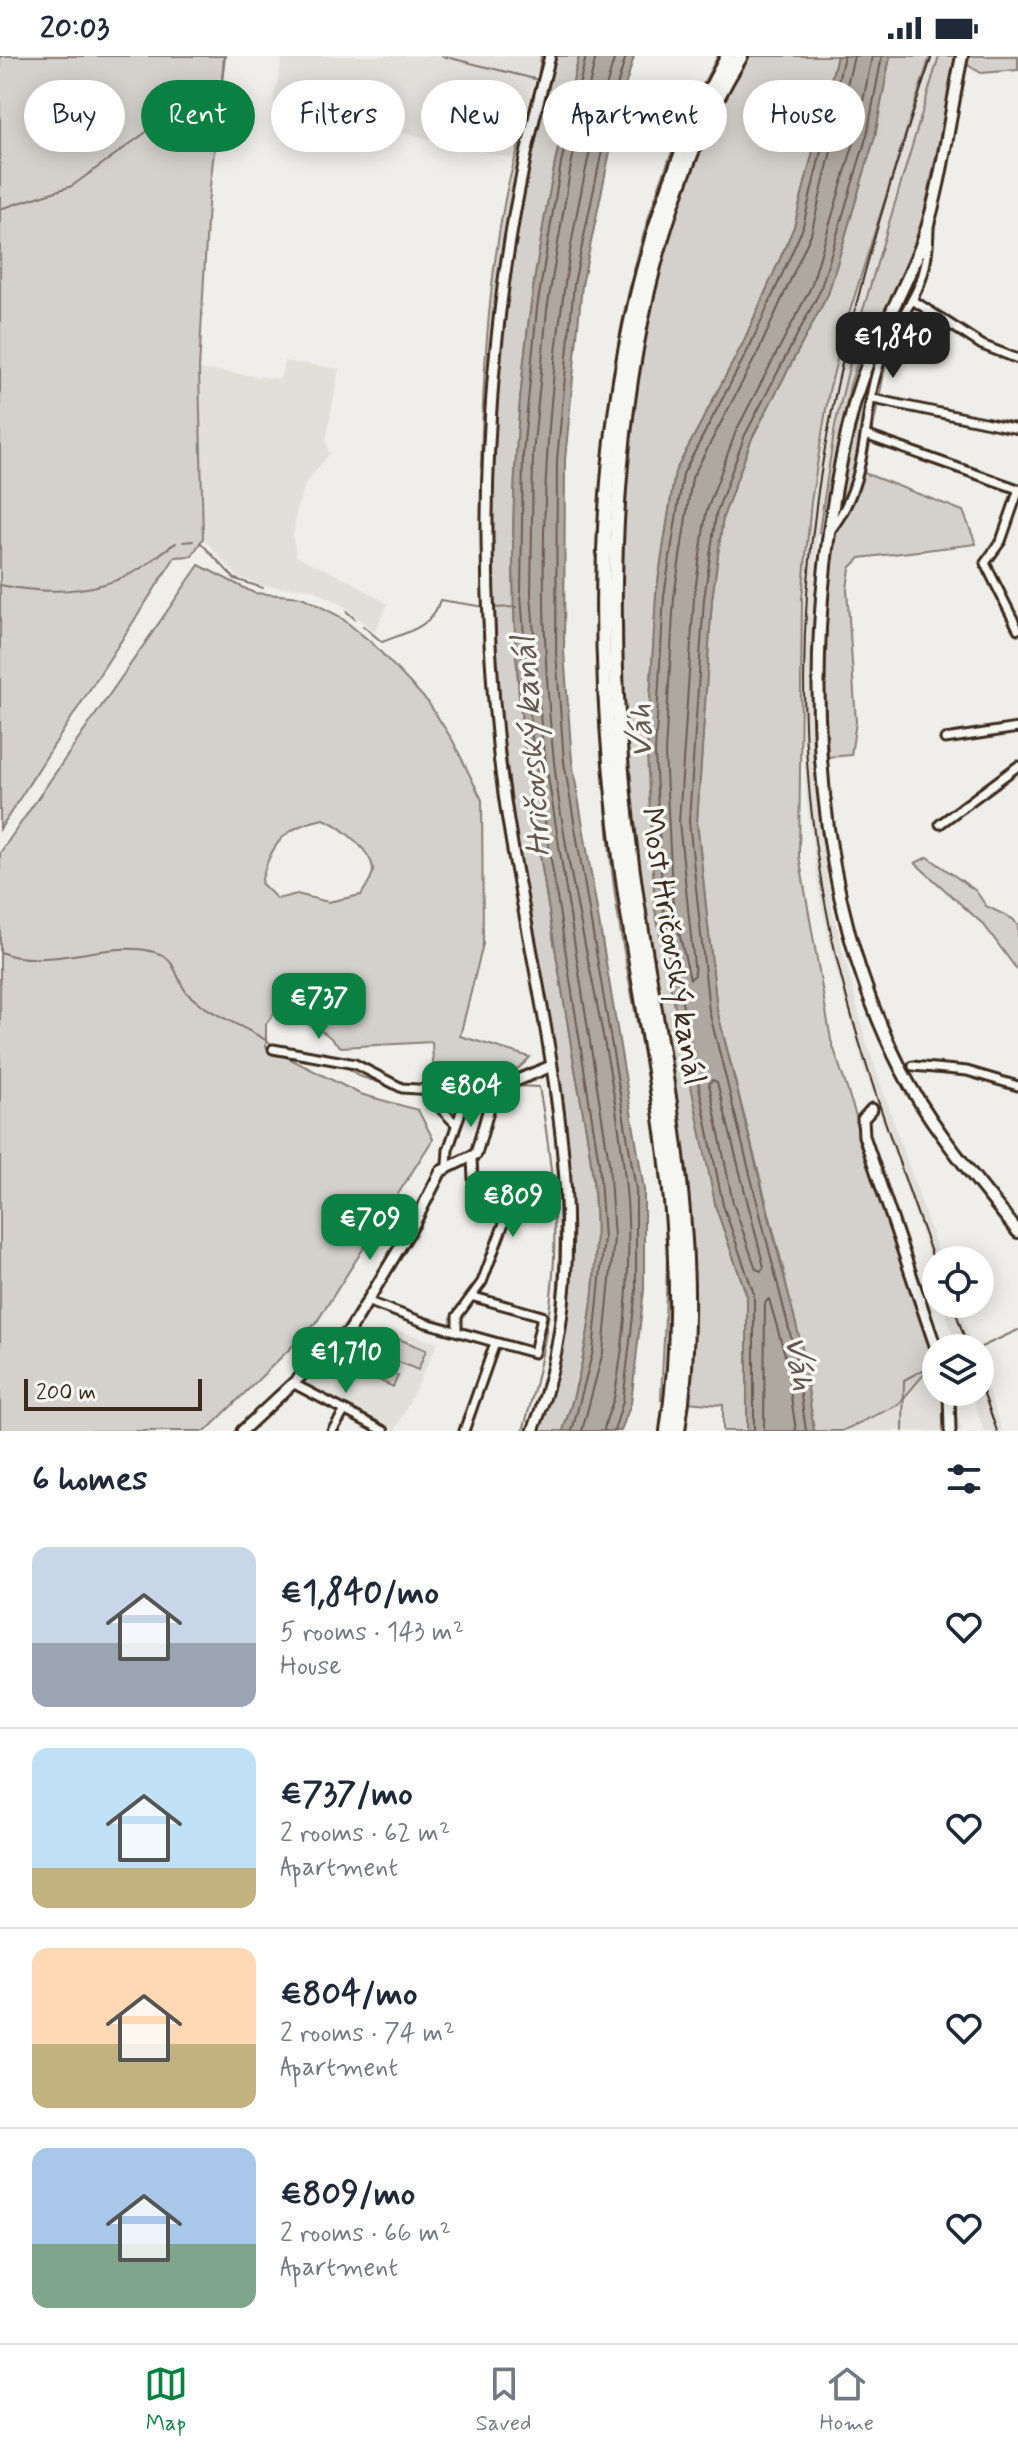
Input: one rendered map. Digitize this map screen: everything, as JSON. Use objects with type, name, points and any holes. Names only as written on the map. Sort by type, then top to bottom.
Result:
[{"type":"highway","name":"Most Hričovský kanál","points":[[667,1431],[677,1316],[675,1223],[667,1144],[614,804],[605,654],[607,529],[625,360],[651,241],[686,138],[728,56]]},
{"type":"highway","name":"Most Hričovský kanál","points":[[678,1431],[688,1316],[685,1222],[677,1144],[637,897],[625,801],[616,653],[618,528],[635,363],[661,247],[686,167],[719,94],[741,56]]},
{"type":"main road","points":[[533,1431],[562,1314],[566,1243],[564,1165],[499,758],[488,626],[487,459],[502,289],[527,142],[550,56]]},
{"type":"main road","points":[[962,56],[930,219],[908,278],[863,376],[829,533],[819,619],[818,699],[833,852],[857,964],[883,1031],[913,1092],[954,1151],[1018,1232]]},
{"type":"main road","points":[[242,1431],[346,1335],[369,1302],[447,1165],[472,1159],[492,1094],[501,1084],[549,1067]]},
{"type":"main road","points":[[872,1109],[863,1119],[864,1136],[931,1334]]},
{"type":"main road","points":[[949,1406],[950,1431]]},
{"type":"street","points":[[829,533],[847,504],[868,436],[884,354],[914,301],[925,273],[930,219]]},
{"type":"street","points":[[914,301],[982,345],[1018,359]]},
{"type":"street","points":[[873,399],[1018,429]]},
{"type":"street","points":[[868,436],[1018,490],[1001,541],[985,563],[1018,629]]},
{"type":"street","points":[[948,740],[1018,728]]},
{"type":"street","points":[[940,824],[948,813],[1018,766]]},
{"type":"street","points":[[273,1049],[355,1064],[402,1088],[492,1094]]},
{"type":"street","points":[[913,1066],[967,1071],[1018,1086]]},
{"type":"street","points":[[433,1091],[442,1110],[456,1124]]},
{"type":"street","points":[[447,1165],[446,1156],[468,1091]]},
{"type":"street","points":[[457,1331],[457,1316],[474,1297],[508,1206],[502,1197],[473,1179],[472,1159]]},
{"type":"street","points":[[369,1302],[534,1353],[542,1316],[474,1297]]},
{"type":"street","points":[[464,1431],[495,1343]]},
{"type":"street","points":[[294,1384],[384,1431]]},
{"type":"street","points":[[332,1431],[344,1412]]},
{"type":"shaded area","points":[[0,56],[225,56],[222,80],[141,80],[141,152],[214,152],[199,369],[203,538],[192,556],[175,557],[0,829]]},
{"type":"shaded area","points":[[283,56],[541,56],[527,109],[527,80],[421,80],[421,137],[405,133],[405,80],[278,80]]},
{"type":"shaded area","points":[[541,56],[579,56],[574,80],[543,80],[543,152],[558,152],[543,225],[520,396],[513,568],[516,655],[524,741],[589,1147],[596,1230],[588,1332],[563,1431],[527,1431],[548,1361],[554,1326],[559,1254],[558,1181],[556,1144],[498,694],[491,594],[492,468],[481,467],[487,333],[494,266],[509,181],[517,152],[527,152],[527,119]]},
{"type":"shaded area","points":[[718,56],[837,56],[831,80],[743,80],[743,152],[813,152],[794,227],[743,343],[675,472],[656,594],[647,753],[716,1208],[747,1296],[747,1431],[723,1431],[723,1405],[661,1400],[667,1268],[665,1208],[649,1085],[612,871],[598,632],[598,547],[603,462],[613,377],[628,294],[650,212],[673,152],[727,152],[727,80],[706,80]]},
{"type":"shaded area","points":[[890,56],[930,56],[848,317],[829,391],[811,502],[802,599],[799,856],[831,1040],[927,1334],[922,1334],[922,1377],[898,1405],[842,1431],[814,1431],[783,1268],[717,1010],[697,822],[712,600],[723,517],[752,438],[828,294],[875,136]]},
{"type":"shaded area","points":[[930,56],[939,56],[860,319],[836,420],[817,540],[810,677],[815,785],[832,908],[866,1041],[936,1246],[926,1246],[862,1062],[819,894],[807,803],[799,677],[807,539],[829,391],[848,317]]},
{"type":"shaded area","points":[[939,56],[957,56],[919,237],[895,295],[859,358],[850,385],[823,533],[819,532],[835,426],[860,320]]},
{"type":"shaded area","points":[[968,56],[1018,56],[1018,70],[981,73],[966,64]]},
{"type":"shaded area","points":[[484,152],[516,152],[514,159]]},
{"type":"shaded area","points":[[919,267],[923,270],[891,338],[864,473],[963,511],[976,544],[860,558],[850,568],[847,589],[856,722],[851,755],[828,757],[823,654],[826,588],[840,493],[865,383]]},
{"type":"shaded area","points":[[285,361],[339,369],[326,440],[329,454],[306,483],[297,509],[293,536],[296,556],[352,582],[388,604],[374,632],[344,606],[311,589],[263,586],[238,577],[203,538],[199,369],[280,379]]},
{"type":"shaded area","points":[[199,565],[254,593],[302,597],[339,616],[372,643],[428,702],[453,741],[482,800],[483,944],[460,1036],[530,1057],[520,1067],[498,1079],[434,1081],[432,1042],[341,1047],[325,1033],[278,1008],[266,1024],[266,1047],[360,1094],[418,1110],[433,1139],[316,1323],[206,1431],[0,1431],[0,853]],"holes":[[[324,819],[347,833],[372,863],[370,880],[361,895],[328,902],[297,894],[277,899],[261,883],[275,847],[299,826]]]},
{"type":"shaded area","points":[[928,857],[976,891],[986,906],[1013,919],[1018,926],[1018,971],[984,925],[915,863]]},
{"type":"shaded area","points":[[947,1318],[963,1318],[968,1334],[952,1334]]},
{"type":"shaded area","points":[[396,1330],[438,1343],[395,1431],[338,1404],[308,1383],[352,1337]]},
{"type":"shaded area","points":[[394,1337],[426,1350],[418,1370],[386,1357]]},
{"type":"shaded area","points":[[365,1343],[380,1351],[366,1377],[352,1369]]},
{"type":"shaded area","points":[[378,1366],[398,1376],[393,1387],[373,1377]]},
{"type":"shaded area","points":[[922,1377],[922,1406],[954,1406],[962,1431],[842,1431],[898,1405]]},
{"type":"shaded area","points":[[976,1406],[993,1406],[1002,1431],[984,1431]]},
{"type":"water","name":"Hričovský kanál","points":[[579,56],[634,56],[627,80],[574,80]]},
{"type":"water","name":"Váh","points":[[837,56],[890,56],[875,136],[828,294],[752,438],[723,517],[712,600],[697,822],[717,1010],[803,1352],[814,1431],[747,1431],[747,1296],[716,1208],[655,910],[647,753],[656,595],[675,472],[743,343],[794,227],[813,152],[865,152],[865,80],[831,80]]},
{"type":"water","name":"Hričovský kanál","points":[[558,152],[610,152],[582,285],[565,460],[564,652],[572,761],[644,1189],[644,1290],[631,1403],[621,1431],[563,1431],[588,1332],[596,1230],[589,1147],[529,779],[516,655],[513,568],[520,396],[543,225]]},
{"type":"waterway","points":[[222,80],[224,56]]},
{"type":"waterway","points":[[442,56],[535,79]]},
{"type":"waterway","points":[[0,209],[72,186],[141,136]]},
{"type":"waterway","points":[[183,542],[193,541]]},
{"type":"waterway","points":[[0,585],[56,591],[93,587],[129,575],[176,543]]},
{"type":"waterway","points":[[201,543],[235,579],[263,588]]},
{"type":"waterway","points":[[363,626],[382,642],[425,623],[440,600],[485,607]]},
{"type":"waterway","points":[[491,608],[517,607]]},
{"type":"waterway","points":[[346,611],[355,619]]},
{"type":"waterway","points":[[0,952],[39,958],[123,949],[160,954],[170,962],[184,989],[197,1002],[273,1045]]},
{"type":"waterway","points":[[345,1066],[359,1076],[390,1086]]},
{"type":"waterway","points":[[403,1084],[489,1089]]},
{"type":"waterway","points":[[515,1086],[539,1087],[552,1178],[554,1220],[551,1300],[523,1431]]},
{"type":"waterway","points":[[994,1341],[1018,1330]]},
{"type":"waterway","points":[[903,1431],[904,1380],[922,1370]]},
{"type":"railway","points":[[929,1246],[878,1102],[852,1018],[831,933],[812,817],[804,705],[807,596],[818,488],[838,381],[864,274],[932,56]]},
{"type":"railway","points":[[958,1318],[963,1334]]},
{"type":"railway","points":[[988,1406],[997,1431]]}]
